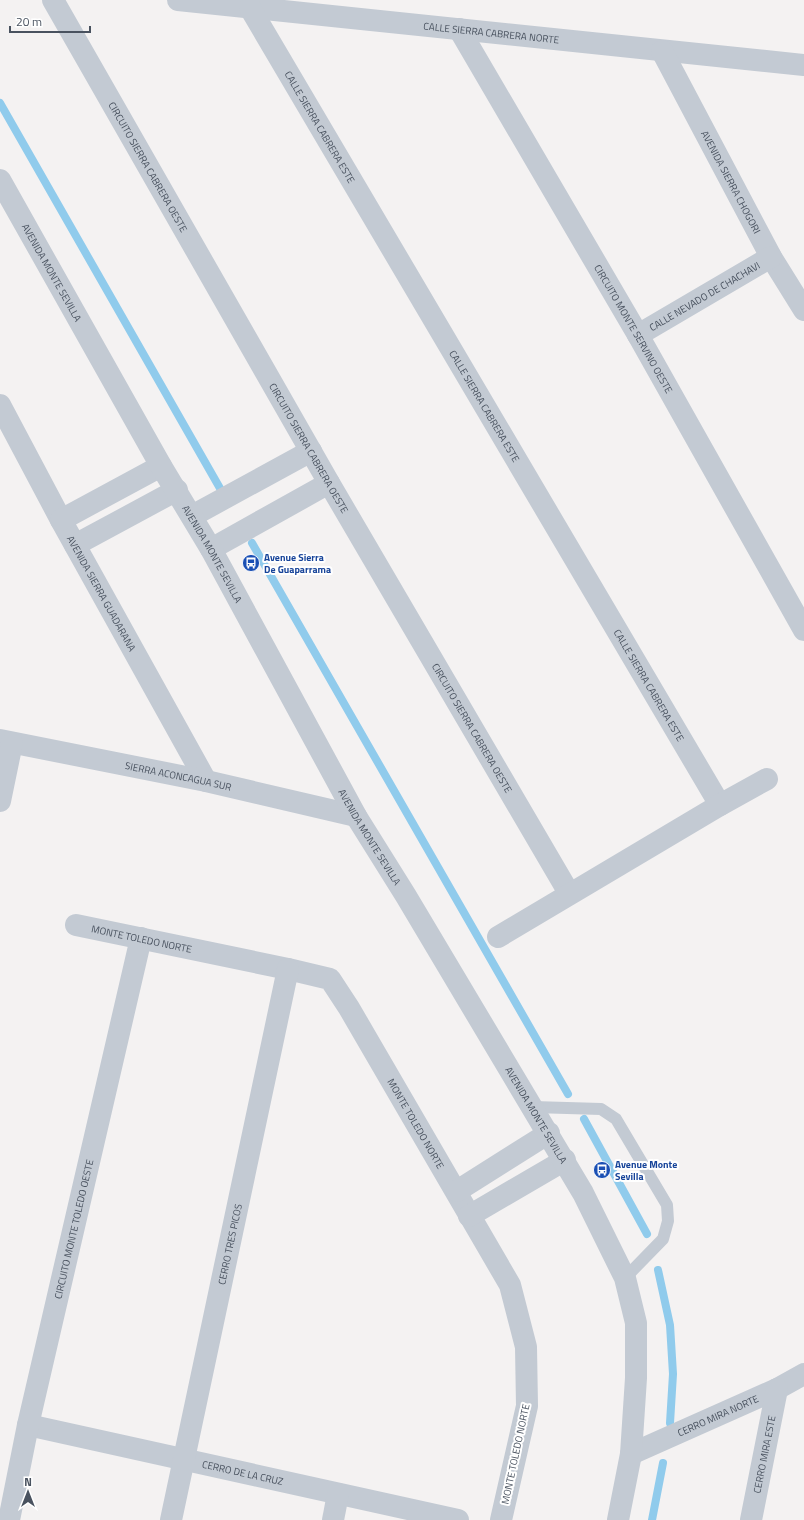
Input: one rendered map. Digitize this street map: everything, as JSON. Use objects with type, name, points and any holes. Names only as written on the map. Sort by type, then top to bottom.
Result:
[{"type":"street","name":"CIRCUITO SIERRA CABRERA OESTE","points":[[53,0],[329,483],[569,893]]},
{"type":"street","name":"CALLE SIERRA CABRERA NORTE","points":[[178,0],[804,65]]},
{"type":"street","name":"CALLE SIERRA CABRERA ESTE","points":[[250,8],[720,805]]},
{"type":"street","name":"CIRCUITO MONTE SERVINO OESTE","points":[[458,30],[638,335],[804,630]]},
{"type":"street","name":"AVENIDA SIERRA CHOGORI","points":[[662,51],[772,257],[804,310]]},
{"type":"street","name":"AVENIDA MONTE SEVILLA","points":[[0,180],[162,466],[211,549],[356,816],[406,896],[584,1193],[625,1278],[636,1324],[636,1378],[631,1454],[618,1520]]},
{"type":"street","name":"CALLE NEVADO DE CHACHAVI","points":[[638,335],[772,257]]},
{"type":"street","name":"AVENIDA SIERRA GUADARANA","points":[[0,405],[61,520],[206,781]]},
{"type":"street","points":[[192,516],[311,451]]},
{"type":"street","points":[[61,520],[162,466]]},
{"type":"street","points":[[211,549],[329,483]]},
{"type":"street","points":[[75,545],[176,490]]},
{"type":"street","points":[[0,801],[6,741]]},
{"type":"street","name":"SIERRA ACONCAGUA SUR","points":[[6,741],[206,781],[356,816]]},
{"type":"street","points":[[498,937],[569,893],[767,779]]},
{"type":"street","name":"MONTE TOLEDO NORTE","points":[[76,925],[330,979],[350,1008],[510,1285],[526,1347],[527,1406],[501,1520]]},
{"type":"street","name":"CIRCUITO MONTE TOLEDO OESTE","points":[[9,1520],[28,1426],[141,938]]},
{"type":"street","name":"CERRO TRES PICOS","points":[[171,1520],[288,969]]},
{"type":"street","points":[[457,1191],[549,1133]]},
{"type":"street","points":[[469,1216],[565,1160]]},
{"type":"street","name":"CERRO MIRA NORTE","points":[[631,1454],[777,1389],[804,1374]]},
{"type":"street","name":"CERRO MIRA ESTE","points":[[751,1520],[777,1389]]},
{"type":"street","name":"CERRO DE LA CRUZ","points":[[28,1426],[183,1458],[458,1520]]},
{"type":"street","points":[[333,1520],[338,1494]]},
{"type":"lane","points":[[533,1107],[601,1109],[616,1119],[667,1205],[668,1221],[663,1239],[625,1278]]},
{"type":"waterway","points":[[0,103],[221,490]]},
{"type":"waterway","points":[[252,543],[568,1094]]},
{"type":"waterway","points":[[584,1119],[647,1234]]},
{"type":"waterway","points":[[658,1270],[670,1325],[673,1374],[670,1423]]},
{"type":"waterway","points":[[652,1520],[663,1463]]},
{"type":"place","name":"Avenue Sierra De Guaparrama","points":[[251,563]]},
{"type":"place","name":"Avenue Monte Sevilla","points":[[602,1170]]}]
